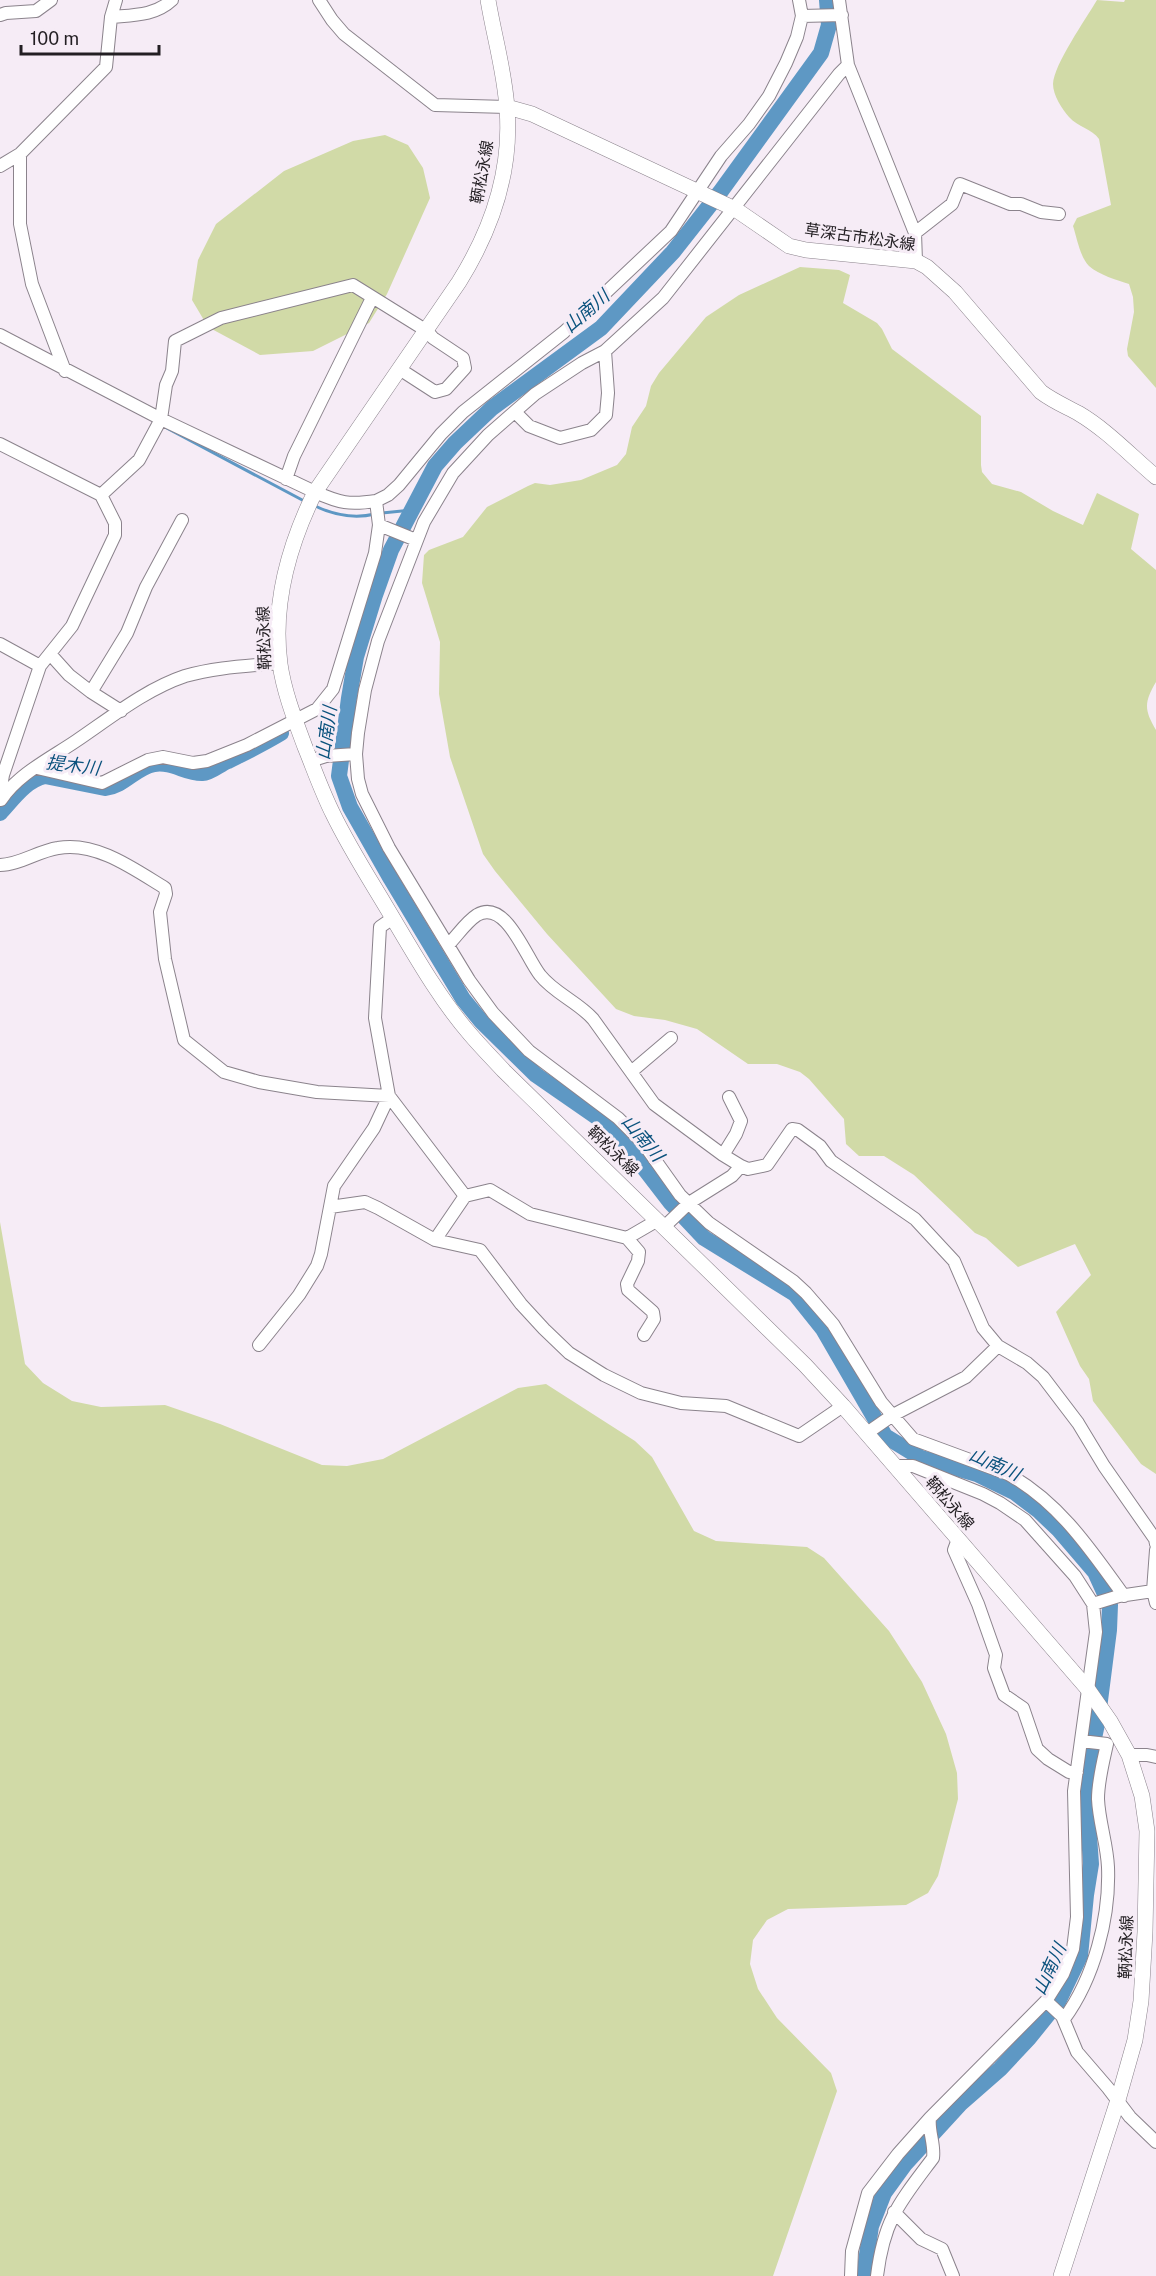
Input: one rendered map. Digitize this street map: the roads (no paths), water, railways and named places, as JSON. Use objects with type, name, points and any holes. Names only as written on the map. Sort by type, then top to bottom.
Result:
[{"type":"main road","name":"鞆松永線","points":[[488,0],[507,107],[507,134],[500,195],[477,253],[312,500],[294,542],[284,575],[280,604],[280,663],[295,720],[332,813],[393,918],[441,994],[469,1033],[504,1071],[665,1222],[869,1431],[895,1466],[1089,1691],[1129,1755],[1142,1796],[1147,1831],[1150,1929],[1141,2001],[1137,2030],[1118,2100],[1061,2276]]},
{"type":"main road","name":"草深古市松永線","points":[[507,107],[532,114],[732,208],[789,246],[806,250],[916,261],[927,267],[955,292],[1041,392],[1055,403],[1078,413],[1156,477]]},
{"type":"street","points":[[0,15],[36,11],[51,0]]},
{"type":"street","points":[[0,166],[20,154],[106,67],[111,17],[116,0]]},
{"type":"street","points":[[111,17],[149,14],[172,0]]},
{"type":"street","points":[[319,0],[344,34],[435,105],[507,107]]},
{"type":"street","points":[[798,0],[807,17]]},
{"type":"street","points":[[839,0],[848,66],[915,233],[916,261]]},
{"type":"street","points":[[807,17],[840,15]]},
{"type":"street","points":[[37,768],[102,783],[148,760],[163,757],[193,763],[207,761],[247,746],[318,709],[333,689],[375,553],[379,516],[388,495],[441,434],[464,412],[564,332],[671,231],[701,193],[721,156],[749,124],[769,96],[807,17]]},
{"type":"street","points":[[848,66],[839,74],[732,208],[663,298],[605,351],[582,363],[535,394],[488,435],[453,473],[413,539],[378,641],[365,690],[353,754],[362,794],[389,848],[469,980],[493,1013],[529,1051],[618,1118],[643,1143],[687,1206],[806,1293],[833,1324],[891,1416],[913,1439],[1008,1474],[1042,1497],[1077,1531],[1121,1596]]},
{"type":"street","points":[[20,154],[20,224],[32,284],[65,371]]},
{"type":"street","points":[[915,233],[952,204],[960,184],[1010,204],[1021,204],[1041,212],[1059,214]]},
{"type":"street","points":[[101,495],[139,460],[159,422],[166,385],[172,371],[175,341],[220,318],[353,285],[427,331],[433,338],[463,358],[465,368],[446,389],[435,392],[401,370]]},
{"type":"street","points":[[286,479],[294,456],[372,298]]},
{"type":"street","points":[[0,335],[159,422],[286,479],[312,500],[358,504],[413,539]]},
{"type":"street","points":[[515,412],[529,426],[560,438],[591,430],[606,415],[608,393],[605,351]]},
{"type":"street","points":[[0,444],[101,495],[115,523],[115,535],[72,626],[40,666],[3,775],[2,798]]},
{"type":"street","points":[[91,692],[127,633],[146,587],[182,520]]},
{"type":"street","points":[[0,644],[40,666]]},
{"type":"street","points":[[51,655],[69,675],[120,711]]},
{"type":"street","points":[[2,798],[37,768],[120,711],[161,687],[207,670],[280,663]]},
{"type":"street","points":[[310,761],[326,756],[353,754]]},
{"type":"street","points":[[0,866],[58,848],[72,847],[85,848],[104,854],[136,870],[165,888],[166,894],[160,912],[165,959],[184,1040],[224,1072],[259,1082],[317,1092],[389,1096]]},
{"type":"street","points":[[448,945],[476,916],[488,911],[496,913],[507,922],[541,977],[585,1010],[654,1104],[723,1155],[748,1169],[767,1166],[792,1129],[798,1130],[820,1146],[831,1161],[915,1219],[954,1261],[983,1328],[998,1346],[1027,1363],[1043,1377],[1078,1423],[1104,1466],[1155,1539],[1156,1544]]},
{"type":"street","points":[[393,918],[380,927],[375,1018],[389,1096],[465,1196]]},
{"type":"street","points":[[631,1072],[671,1038]]},
{"type":"street","points":[[259,1345],[299,1295],[317,1266],[334,1186],[374,1128],[389,1096]]},
{"type":"street","points":[[723,1155],[741,1121],[729,1096]]},
{"type":"street","points":[[627,1238],[665,1222],[732,1176],[741,1166]]},
{"type":"street","points":[[435,1240],[465,1196],[490,1190],[530,1214],[627,1238],[639,1252],[638,1261],[627,1284],[628,1290],[654,1312],[654,1319],[644,1335]]},
{"type":"street","points":[[330,1207],[365,1203],[435,1240],[480,1250],[521,1304],[569,1353],[604,1375],[642,1393],[681,1403],[726,1406],[799,1436],[843,1406]]},
{"type":"street","points":[[869,1431],[891,1416],[966,1377],[998,1346]]},
{"type":"street","points":[[851,2276],[852,2251],[867,2193],[898,2154],[1047,2002],[1063,1974],[1073,1949],[1077,1917],[1074,1791],[1083,1741],[1096,1632],[1096,1603],[1025,1520],[1000,1503],[913,1466],[895,1466]]},
{"type":"street","points":[[958,1539],[954,1550],[978,1605],[996,1655],[994,1668],[1005,1695],[1023,1708],[1037,1749],[1069,1772],[1077,1772]]},
{"type":"street","points":[[1096,1603],[1121,1596],[1155,1597],[1156,1550]]},
{"type":"street","points":[[1063,2017],[1074,2005],[1091,1971],[1103,1921],[1108,1867],[1098,1798],[1107,1744],[1083,1741]]},
{"type":"street","points":[[1129,1755],[1156,1757]]},
{"type":"street","points":[[1047,2002],[1063,2017],[1077,2052],[1130,2117],[1156,2142]]},
{"type":"street","points":[[877,2276],[885,2233],[894,2212],[933,2158],[934,2148],[930,2121]]},
{"type":"street","points":[[894,2212],[921,2239],[942,2249],[953,2276]]},
{"type":"waterway","name":"山南川","points":[[827,0],[829,25],[821,53],[721,191],[673,252],[601,328],[492,408],[455,443],[435,466],[391,550],[375,595],[356,657],[339,776],[350,807],[391,879],[463,999],[481,1021],[536,1075],[614,1129],[671,1203],[704,1238],[795,1294],[823,1329],[885,1436],[921,1458],[977,1474],[1014,1492],[1059,1530],[1095,1572],[1110,1605],[1097,1724],[1085,1780],[1091,1864],[1080,1956],[1058,2002],[1029,2038],[1000,2069],[960,2104],[905,2164],[884,2193],[871,2226],[864,2276]]},
{"type":"waterway","points":[[161,425],[306,502]]},
{"type":"waterway","points":[[315,506],[344,515],[375,514]]},
{"type":"waterway","points":[[382,513],[412,510]]},
{"type":"waterway","name":"提木川","points":[[0,813],[26,786],[45,776],[105,788],[112,787],[141,769],[154,764],[167,764],[191,772],[206,773],[281,733]]}]
